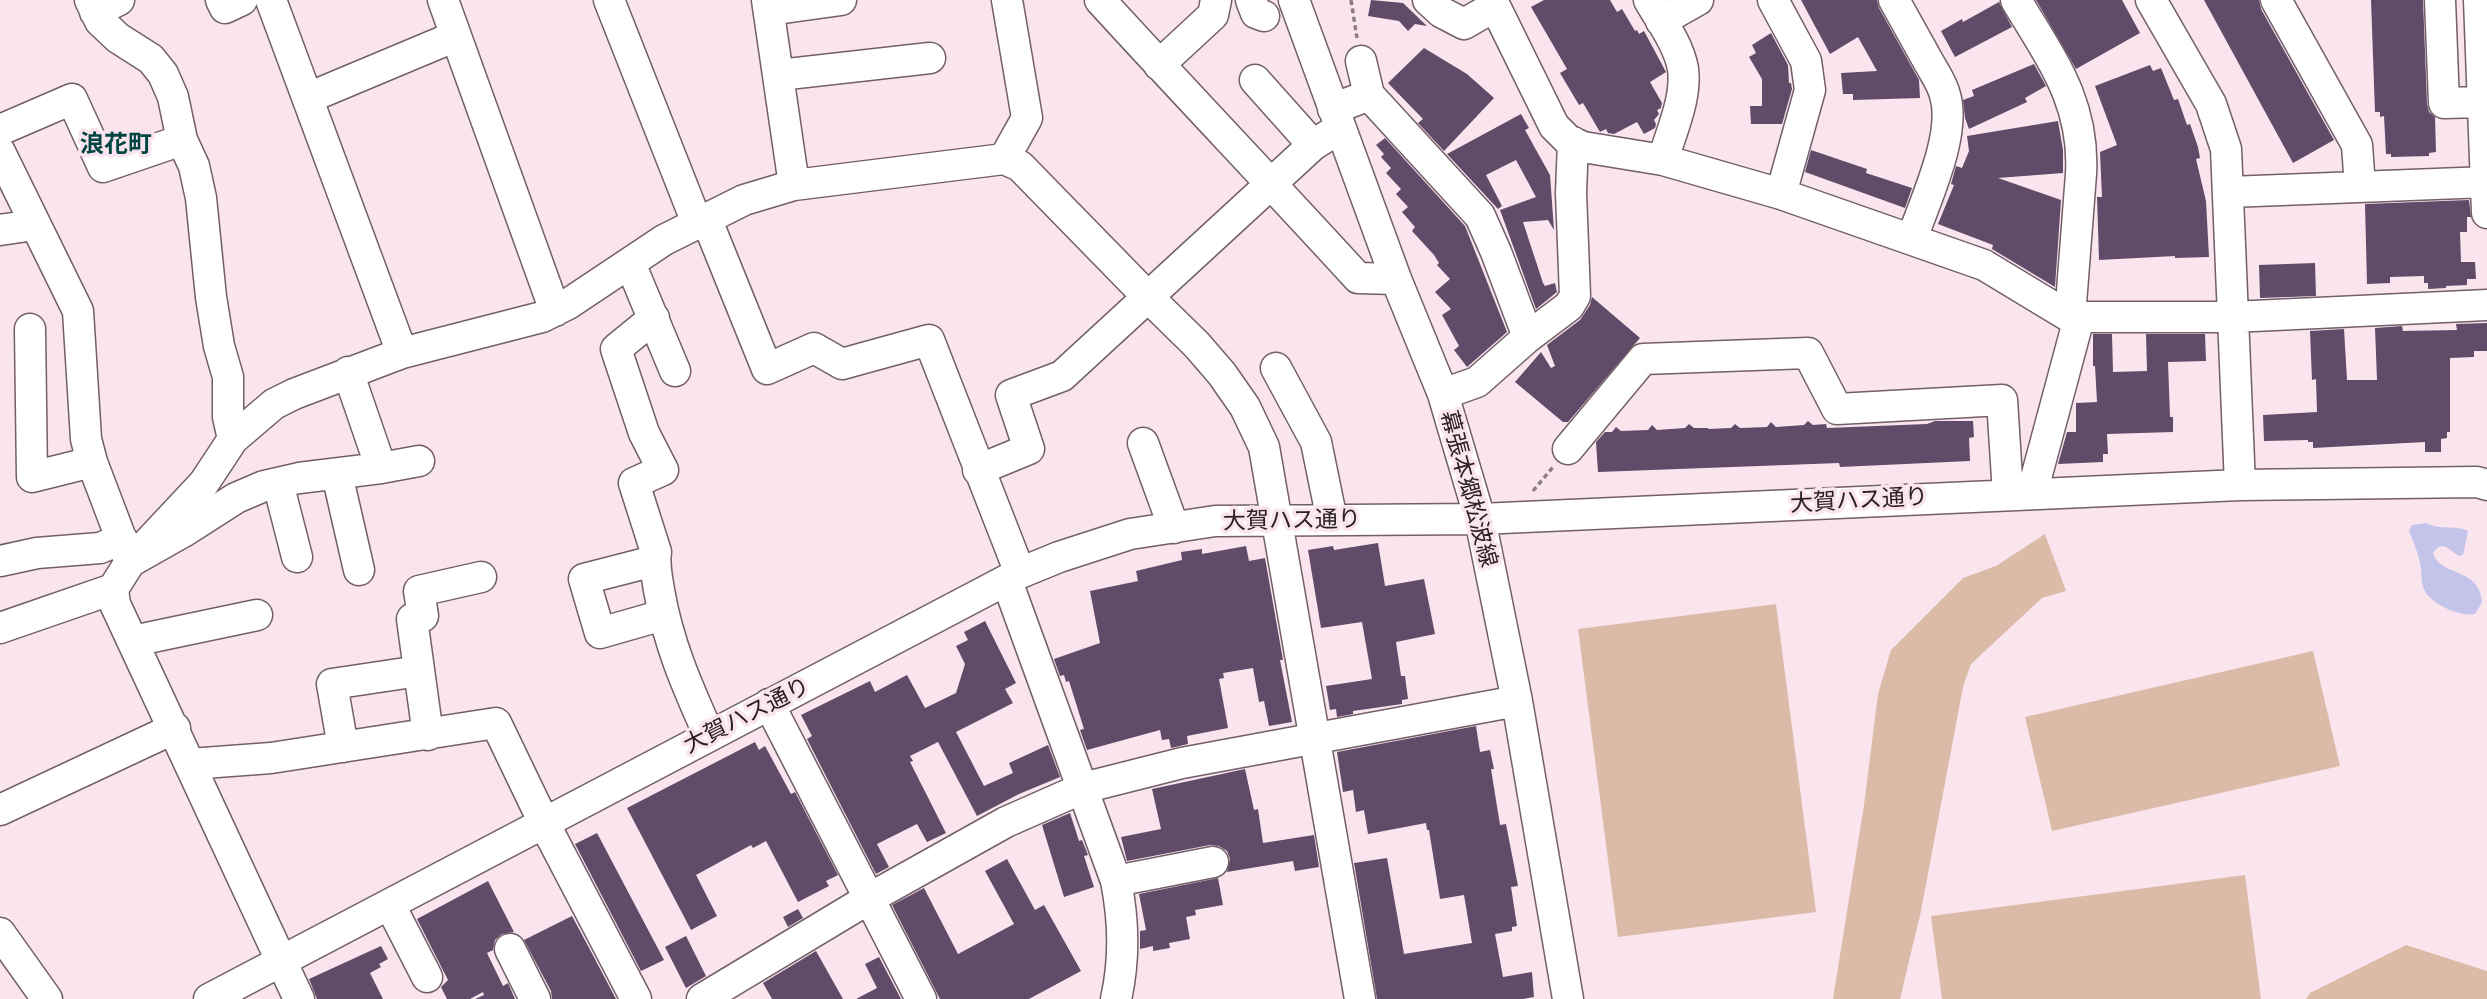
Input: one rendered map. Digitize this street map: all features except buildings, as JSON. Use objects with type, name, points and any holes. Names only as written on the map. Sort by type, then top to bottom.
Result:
[{"type":"street","points":[[221,0],[225,8],[242,0]]},
{"type":"street","points":[[271,0],[402,354]]},
{"type":"street","points":[[443,0],[555,311]]},
{"type":"street","points":[[609,0],[767,369],[814,348],[842,364],[929,340],[978,470],[1115,881],[1123,934],[1123,970],[1116,999]]},
{"type":"street","points":[[794,185],[768,5],[841,0]]},
{"type":"street","points":[[1004,159],[1027,118],[1007,0]]},
{"type":"street","points":[[1100,0],[1358,278],[1396,279]]},
{"type":"street","points":[[1159,65],[1213,15],[1216,0]]},
{"type":"street","name":"幕張本郷松波線","points":[[1294,0],[1396,279],[1443,394],[1480,519],[1517,701],[1569,999]]},
{"type":"street","points":[[1428,0],[1441,12],[1464,24],[1493,3],[1554,126],[1573,142],[1599,151],[1663,160],[1781,194],[1912,239],[1984,265],[2074,318],[2232,317],[2487,305]]},
{"type":"street","points":[[1663,160],[1682,94],[1683,69],[1655,11],[1698,0]]},
{"type":"street","points":[[1773,0],[1806,61],[1810,90],[1781,194]]},
{"type":"street","points":[[1894,0],[1937,77],[1945,94],[1948,111],[1942,150],[1912,239]]},
{"type":"street","points":[[2016,0],[2067,87],[2080,131],[2081,174],[2074,318],[2020,494]]},
{"type":"street","points":[[2151,0],[2211,104],[2226,149],[2240,485]]},
{"type":"street","points":[[2276,0],[2357,145],[2360,187]]},
{"type":"street","points":[[2440,0],[2444,103],[2483,102]]},
{"type":"street","points":[[2479,0],[2484,59],[2487,213]]},
{"type":"street","points":[[102,4],[100,21],[118,38],[151,59],[163,74],[173,97],[182,140],[194,166],[201,198],[211,298],[228,377],[228,417],[233,439]]},
{"type":"street","points":[[307,98],[456,36]]},
{"type":"street","points":[[779,75],[930,58]]},
{"type":"street","points":[[1360,61],[1369,95],[1480,216],[1528,337]]},
{"type":"street","points":[[1255,80],[1313,145]]},
{"type":"street","points":[[978,470],[1029,449],[1011,395],[1062,376],[1272,184],[1337,118],[1369,95]]},
{"type":"street","points":[[0,130],[72,99],[103,167],[182,140]]},
{"type":"street","points":[[1443,394],[1477,382],[1528,337],[1569,306],[1575,296],[1571,193],[1573,142]]},
{"type":"street","points":[[0,152],[78,311],[86,439],[92,462],[126,550]]},
{"type":"street","points":[[299,999],[115,604],[113,589],[126,550],[204,483],[233,439],[274,404],[294,394],[402,354],[542,317],[664,240],[744,200],[794,185],[1004,159],[1020,166],[1197,345],[1245,407],[1264,447],[1360,999]]},
{"type":"street","points":[[2229,192],[2487,182]]},
{"type":"street","points":[[0,230],[34,225]]},
{"type":"street","points":[[626,378],[670,359],[630,263]]},
{"type":"street","points":[[653,318],[617,349],[644,433],[663,470],[635,483],[656,552],[654,561],[663,615],[676,661],[709,735]]},
{"type":"street","points":[[30,330],[32,477],[92,462]]},
{"type":"street","points":[[1568,449],[1643,359],[1808,353],[1837,409],[2002,400],[2020,494]]},
{"type":"street","points":[[1276,368],[1316,442],[1332,520]]},
{"type":"street","points":[[348,372],[381,468]]},
{"type":"street","points":[[1143,443],[1174,528]]},
{"type":"street","points":[[0,561],[37,553],[100,548],[126,550],[183,533],[236,498],[264,486],[419,461]]},
{"type":"street","points":[[337,474],[359,570]]},
{"type":"street","name":"大賀ハス通り","points":[[209,999],[1013,577],[1059,557],[1130,534],[1215,521],[1480,519],[2240,485],[2477,482],[2487,485]]},
{"type":"street","points":[[278,483],[297,557]]},
{"type":"street","points":[[654,561],[584,579],[600,633],[663,615]]},
{"type":"street","points":[[428,735],[412,619],[423,616],[419,592],[481,576]]},
{"type":"street","points":[[0,628],[113,589]]},
{"type":"street","points":[[133,641],[257,615]]},
{"type":"street","points":[[343,747],[332,684],[419,671]]},
{"type":"street","points":[[702,999],[870,898],[1006,822],[1083,788],[1182,763],[1517,701]]},
{"type":"street","points":[[769,704],[920,999]]},
{"type":"street","points":[[190,764],[271,758],[496,723],[544,823],[636,999]]},
{"type":"street","points":[[0,810],[175,728]]},
{"type":"street","points":[[1115,881],[1213,862]]},
{"type":"street","points":[[390,905],[427,977]]},
{"type":"street","points":[[0,933],[47,999]]},
{"type":"street","points":[[510,949],[535,999]]},
{"type":"path","points":[[1351,0],[1360,61]]},
{"type":"path","points":[[1531,495],[1568,449]]},
{"type":"shaded area","points":[[2045,534],[2066,591],[2042,598],[1971,664],[1963,687],[1921,911],[1900,999],[1833,999],[1864,805],[1878,694],[1891,650],[1963,578],[1996,566]]},
{"type":"shaded area","points":[[1776,604],[1816,912],[1618,937],[1578,629]]},
{"type":"shaded area","points":[[2313,651],[2340,766],[2052,831],[2025,717]]},
{"type":"shaded area","points":[[2245,875],[2261,999],[1942,999],[1931,916]]},
{"type":"shaded area","points":[[2406,945],[2487,971],[2487,999],[2306,999],[2310,993]]},
{"type":"water","points":[[2426,523],[2468,531],[2463,555],[2459,556],[2443,546],[2433,553],[2443,566],[2467,577],[2480,591],[2482,602],[2475,614],[2446,608],[2427,595],[2422,584],[2419,558],[2409,531],[2412,525]]},
{"type":"district","name":"浪花町","points":[[116,145]]}]
